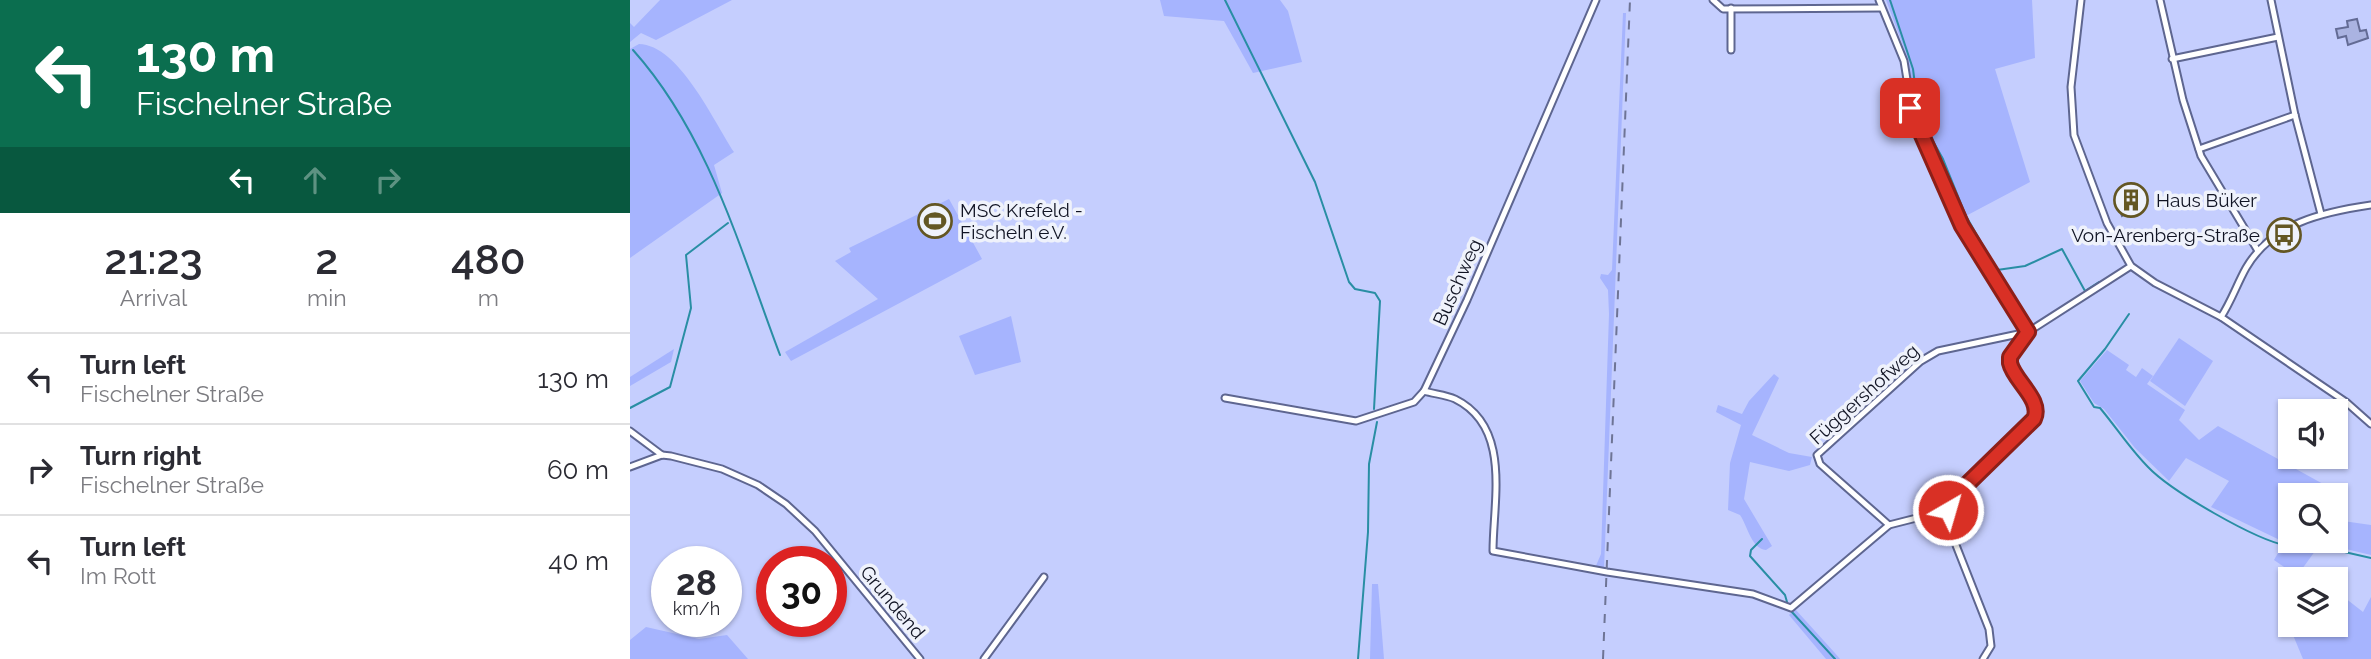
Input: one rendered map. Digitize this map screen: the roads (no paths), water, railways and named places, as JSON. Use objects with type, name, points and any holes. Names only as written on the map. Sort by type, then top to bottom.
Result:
[{"type":"street","name":"Buschweg","points":[[1424,391],[1467,300],[1596,0]]},
{"type":"street","points":[[1713,0],[1723,9],[1881,8]]},
{"type":"street","points":[[1879,0],[1904,61],[1914,122],[1973,246],[2028,332]]},
{"type":"street","points":[[2081,0],[2071,87],[2074,135],[2107,223],[2131,266],[2155,283],[2221,317],[2346,402],[2371,424]]},
{"type":"street","points":[[2160,0],[2172,60],[2199,149],[2258,251]]},
{"type":"street","points":[[2271,0],[2295,115],[2321,214]]},
{"type":"street","points":[[1731,8],[1731,50]]},
{"type":"street","points":[[2172,60],[2278,37]]},
{"type":"street","points":[[2199,149],[2295,115]]},
{"type":"street","points":[[2221,317],[2246,267],[2258,251],[2281,232],[2321,214],[2371,205]]},
{"type":"street","points":[[1983,659],[1991,646],[1989,629],[1950,530],[1948,510],[1955,496],[2035,416],[2035,404],[2010,363],[2010,357],[2028,332],[2131,266]]},
{"type":"street","name":"Függershofweg","points":[[1889,525],[1821,464],[1817,455],[1921,361],[1938,351],[2028,332]]},
{"type":"street","points":[[1225,398],[1356,421],[1414,402],[1424,391],[1456,399],[1474,414],[1490,436],[1496,460],[1493,551],[1606,572],[1753,594],[1791,608],[1889,525],[1948,510]]},
{"type":"street","points":[[630,431],[662,455]]},
{"type":"street","points":[[630,467],[662,455]]},
{"type":"street","name":"Grundend","points":[[662,455],[722,470],[758,485],[786,504],[815,531],[920,659]]},
{"type":"street","points":[[984,659],[1044,577]]},
{"type":"waterway","points":[[1225,0],[1315,182],[1349,282],[1355,289],[1375,293],[1380,301],[1374,409]]},
{"type":"waterway","points":[[1890,0],[1913,69],[1919,116],[1943,159],[1966,216],[1997,270],[2025,266],[2062,249],[2085,291],[2099,282]]},
{"type":"waterway","points":[[633,50],[659,83],[702,156],[736,234],[780,355]]},
{"type":"waterway","points":[[630,408],[670,387],[691,308],[686,255],[728,223]]},
{"type":"waterway","points":[[2129,314],[2105,349],[2078,381],[2094,407],[2100,408],[2148,467],[2175,489],[2235,525],[2278,543]]},
{"type":"waterway","points":[[1358,659],[1368,532],[1369,464],[1377,422]]},
{"type":"waterway","points":[[1762,539],[1751,550],[1750,556],[1785,595],[1787,602]]},
{"type":"waterway","points":[[2348,553],[2371,558]]},
{"type":"waterway","points":[[1791,611],[1835,659]]},
{"type":"railway","points":[[1603,659],[1630,0]]},
{"type":"place","name":"Haus Büker","points":[[2131,200]]},
{"type":"place","name":"MSC Krefeld - Fischeln e.V.","points":[[935,221]]},
{"type":"place","name":"Von-Arenberg-Straße","points":[[2284,235]]}]
